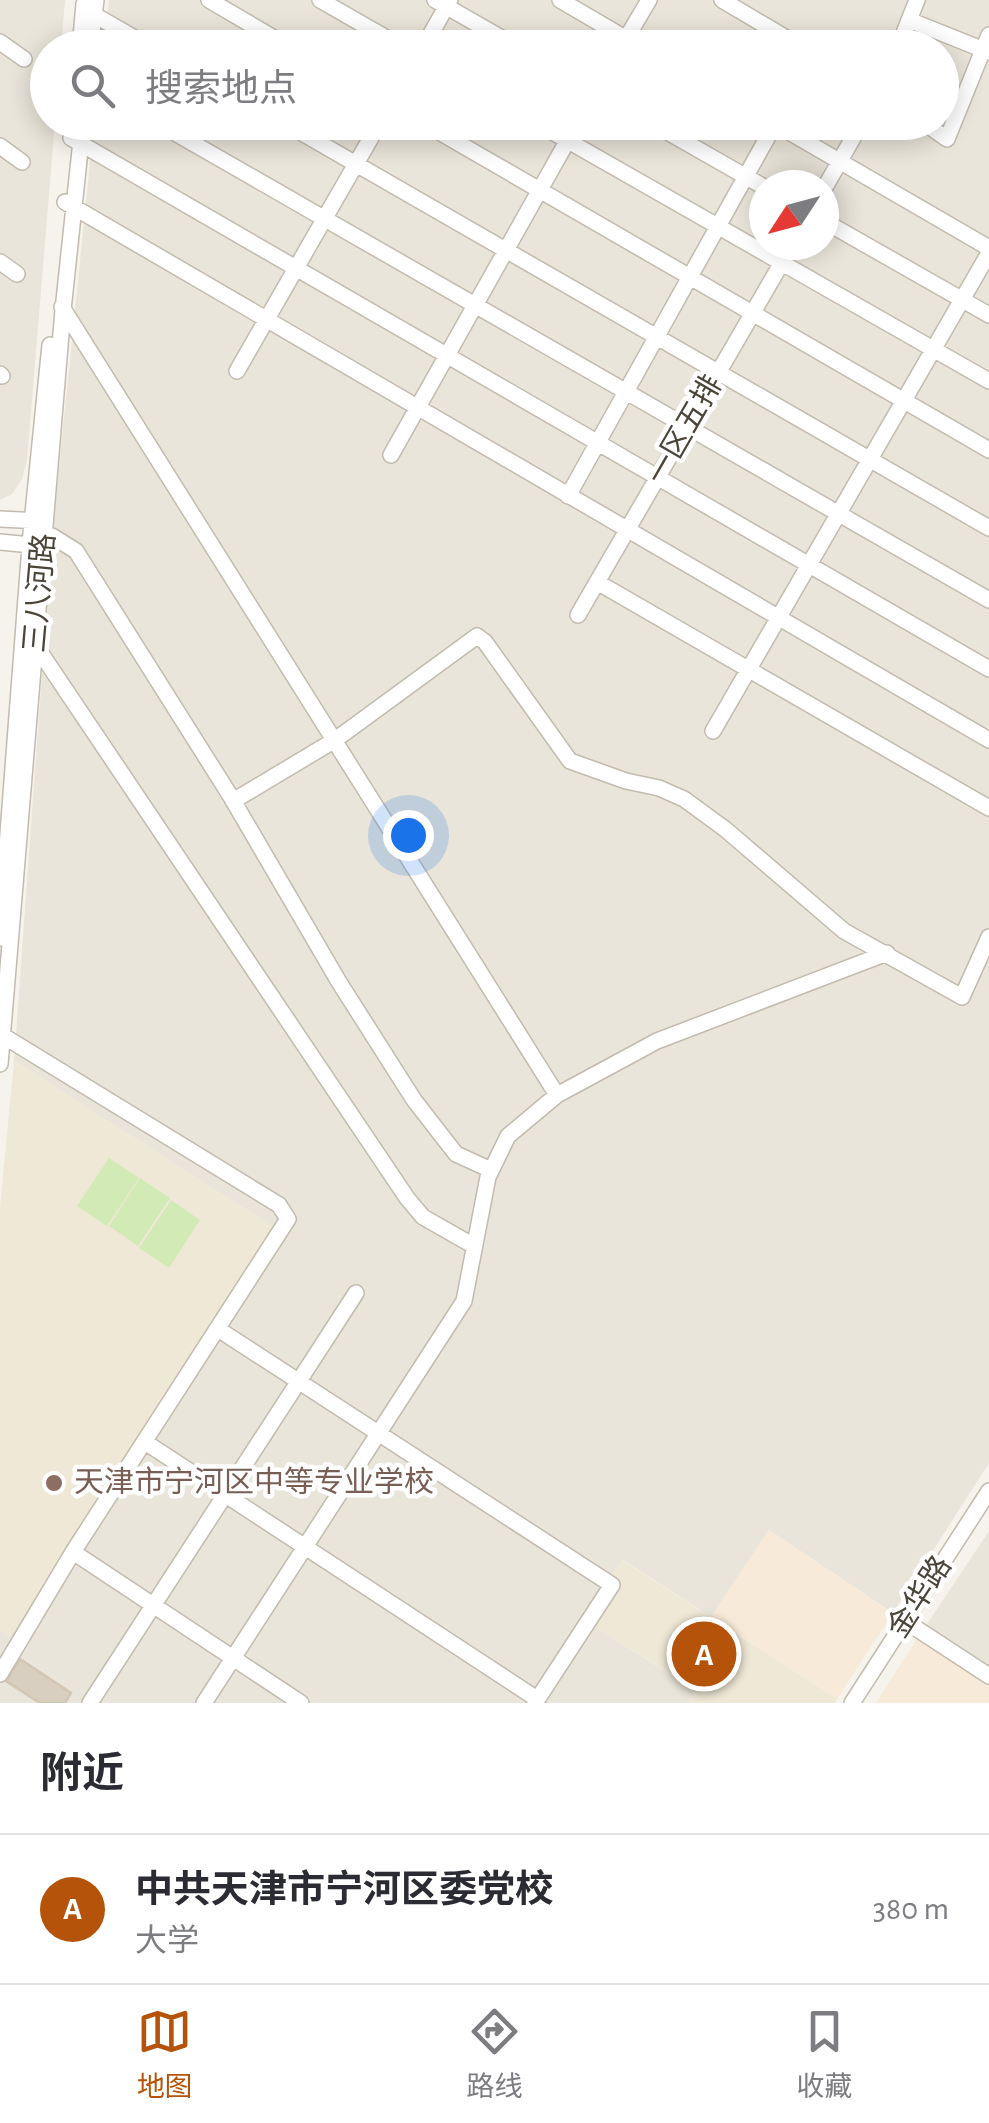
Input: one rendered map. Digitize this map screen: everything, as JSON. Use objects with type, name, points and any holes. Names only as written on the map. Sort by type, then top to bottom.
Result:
[{"type":"street","points":[[209,0],[261,30]]},
{"type":"street","points":[[320,0],[372,30]]},
{"type":"street","points":[[560,0],[605,30]]},
{"type":"street","points":[[631,30],[648,0]]},
{"type":"street","points":[[722,0],[772,30]]},
{"type":"street","points":[[905,30],[918,0]]},
{"type":"street","points":[[431,30],[444,2],[490,30]]},
{"type":"street","points":[[90,6],[125,30]]},
{"type":"street","points":[[909,20],[939,30]]},
{"type":"street","points":[[959,37],[987,46],[959,111]]},
{"type":"street","points":[[0,42],[24,59]]},
{"type":"street","name":"三八河路","points":[[0,1064],[38,533],[75,140]]},
{"type":"street","points":[[83,140],[445,357],[989,668]]},
{"type":"street","points":[[188,140],[989,600]]},
{"type":"street","points":[[314,140],[989,528]]},
{"type":"street","points":[[237,371],[370,140]]},
{"type":"street","points":[[453,140],[989,450]]},
{"type":"street","points":[[391,455],[567,140],[989,381]]},
{"type":"street","points":[[681,140],[749,179]]},
{"type":"street","points":[[568,496],[765,140]]},
{"type":"street","points":[[714,732],[989,251],[842,156],[809,140]]},
{"type":"street","points":[[834,170],[851,140]]},
{"type":"street","points":[[0,146],[22,162]]},
{"type":"street","points":[[70,205],[989,740]]},
{"type":"street","points":[[839,230],[989,315]]},
{"type":"street","name":"一区五排","points":[[578,616],[784,260]]},
{"type":"street","points":[[0,262],[17,274]]},
{"type":"street","points":[[59,302],[557,1096]]},
{"type":"street","points":[[0,519],[76,552],[414,1100],[456,1154],[491,1170]]},
{"type":"street","points":[[0,542],[38,533]]},
{"type":"street","points":[[597,582],[989,808]]},
{"type":"street","points":[[233,801],[334,740],[477,636],[486,642],[570,761],[684,799],[844,930],[962,997],[989,937]]},
{"type":"street","points":[[30,642],[407,1198],[423,1217],[474,1246]]},
{"type":"street","name":"三八河路","points":[[0,938],[30,642]]},
{"type":"street","points":[[204,1703],[464,1301],[491,1170],[508,1136],[557,1096],[657,1041],[887,953]]},
{"type":"street","points":[[0,1674],[73,1552],[288,1219],[285,1211],[1,1035]]},
{"type":"street","points":[[90,1703],[356,1293]]},
{"type":"street","points":[[145,1442],[536,1701],[612,1585],[218,1329]]},
{"type":"street","name":"金华路","points":[[864,1703],[989,1491]]},
{"type":"street","name":"金华路","points":[[852,1703],[989,1509]]},
{"type":"street","points":[[73,1552],[300,1703]]},
{"type":"street","points":[[909,1624],[989,1676]]},
{"type":"shaded area","points":[[0,0],[65,0],[62,30],[30,30],[30,140],[54,140],[27,460],[22,479],[12,494],[0,500]]},
{"type":"shaded area","points":[[109,0],[989,0],[989,1463],[893,1613],[769,1530],[711,1617],[623,1560],[583,1619],[695,1690],[688,1703],[0,1703],[0,1630],[9,1636],[273,1227],[14,1061],[52,536],[92,140],[959,140],[959,30],[105,30]]},
{"type":"shaded area","name":"天津市宁河区中等专业学校","points":[[14,1061],[273,1227],[10,1637],[0,1630],[0,1207]]},
{"type":"shaded area","points":[[769,1530],[893,1613],[837,1699],[711,1617]]},
{"type":"shaded area","points":[[989,1531],[989,1686],[917,1639]]},
{"type":"shaded area","points":[[622,1560],[837,1699],[835,1703],[688,1703],[695,1689],[582,1619]]},
{"type":"shaded area","points":[[917,1639],[989,1686],[989,1703],[876,1703]]},
{"type":"green space","points":[[109,1158],[139,1178],[107,1226],[77,1206]]},
{"type":"green space","points":[[140,1178],[170,1198],[138,1246],[109,1226]]},
{"type":"green space","points":[[171,1200],[200,1220],[169,1268],[139,1248]]},
{"type":"building","points":[[20,1659],[71,1693],[65,1703],[40,1703],[6,1681]]},
{"type":"place","name":"天津市宁河区中等专业学校","points":[[54,1483]]},
{"type":"place","name":"中共天津市宁河区委党校","points":[[704,1654]]}]
